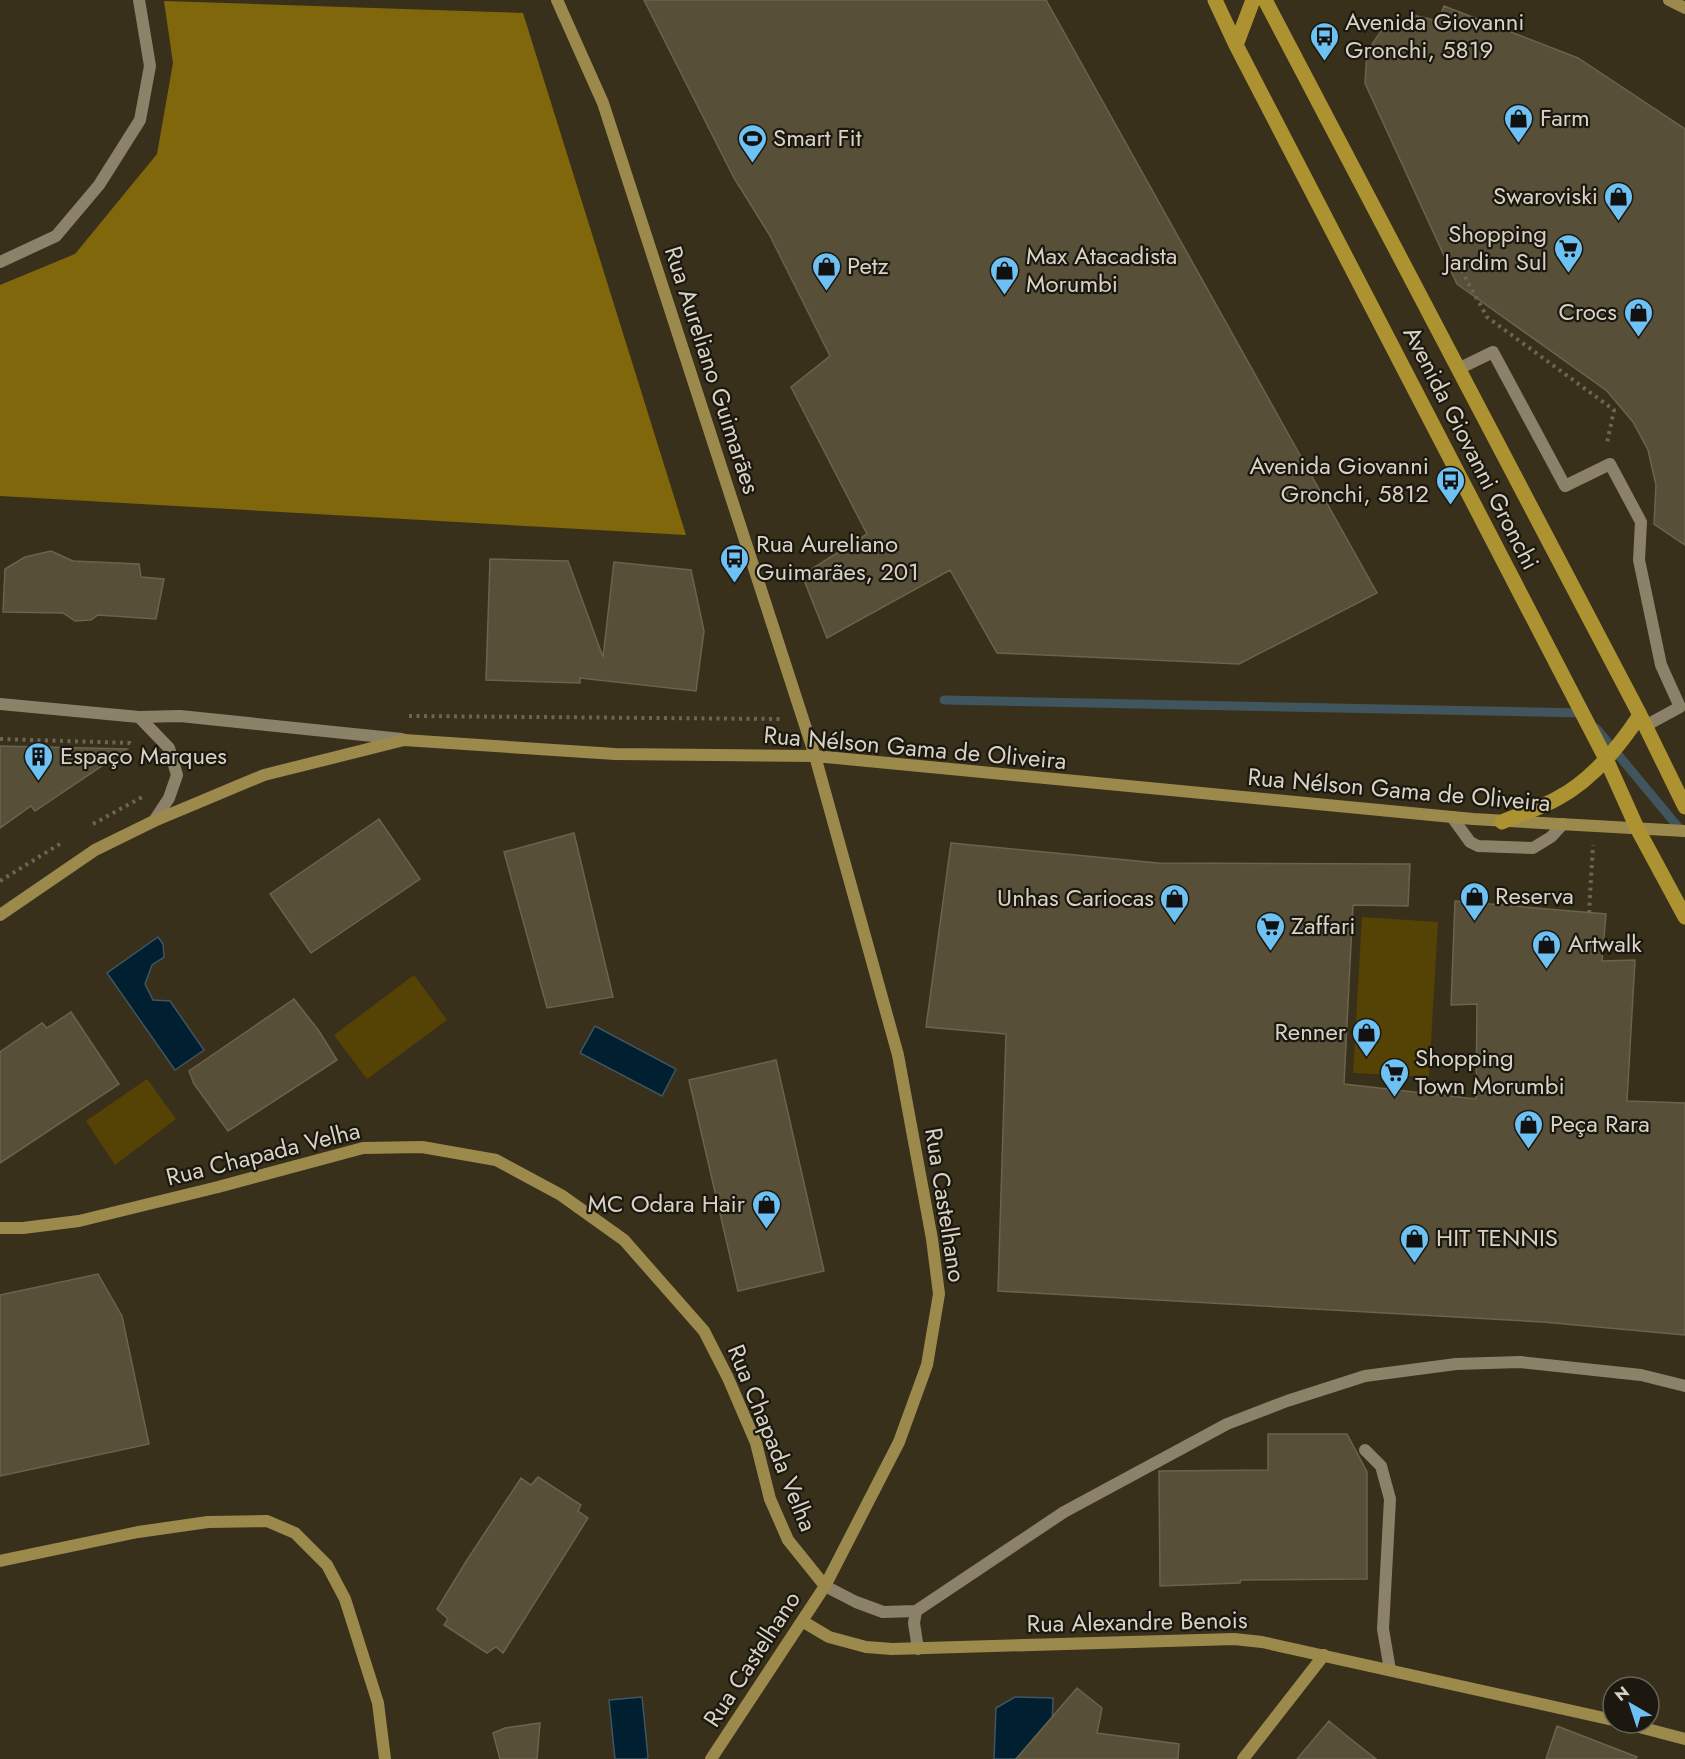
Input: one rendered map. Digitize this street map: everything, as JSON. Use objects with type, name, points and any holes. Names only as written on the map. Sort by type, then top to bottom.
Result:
[{"type":"main road","name":"Avenida Giovanni Gronchi","points":[[1215,0],[1236,45],[1606,759],[1637,828],[1685,917]]},
{"type":"main road","points":[[1236,45],[1253,0]]},
{"type":"main road","name":"Avenida Giovanni Gronchi","points":[[1265,0],[1642,720],[1685,807]]},
{"type":"main road","points":[[1502,822],[1558,798],[1581,783],[1642,720]]},
{"type":"street","points":[[0,262],[56,236],[99,185],[140,120],[150,66],[139,0]]},
{"type":"street","name":"Rua Aureliano Guimarães","points":[[557,0],[603,103],[815,756]]},
{"type":"street","points":[[1669,0],[1685,8]]},
{"type":"street","points":[[1458,369],[1493,352],[1565,486],[1610,464],[1641,522],[1639,560],[1661,665],[1680,707],[1642,720]]},
{"type":"street","points":[[0,704],[138,717],[180,716],[404,740]]},
{"type":"street","points":[[138,717],[169,748],[177,775],[169,798],[154,821]]},
{"type":"street","name":"Rua Nélson Gama de Oliveira","points":[[0,915],[95,850],[154,821],[264,775],[404,740],[615,754],[815,756],[1502,822],[1685,831]]},
{"type":"street","name":"Rua Castelhano","points":[[711,1759],[825,1586],[899,1442],[927,1365],[939,1294],[932,1239],[898,1055],[815,756]]},
{"type":"street","points":[[1452,817],[1470,842],[1478,846],[1533,848],[1551,837],[1563,824]]},
{"type":"street","name":"Rua Chapada Velha","points":[[0,1228],[23,1228],[79,1221],[363,1148],[422,1147],[496,1160],[561,1195],[624,1240],[704,1331],[728,1378],[756,1443],[770,1499],[788,1540],[825,1586],[856,1602],[884,1612],[916,1611]]},
{"type":"street","points":[[918,1649],[914,1623],[916,1611],[1064,1512],[1217,1429],[1287,1401],[1365,1376],[1456,1364],[1520,1362],[1641,1375],[1685,1386]]},
{"type":"street","points":[[1365,1450],[1381,1466],[1390,1499],[1383,1629],[1390,1670]]},
{"type":"street","points":[[0,1561],[138,1532],[208,1522],[267,1521],[295,1533],[327,1564],[345,1599],[378,1703],[385,1759]]},
{"type":"street","name":"Rua Alexandre Benois","points":[[802,1621],[829,1637],[866,1647],[918,1649],[1234,1639],[1262,1642],[1601,1717]]},
{"type":"street","points":[[1243,1759],[1324,1655]]},
{"type":"street","points":[[1661,1733],[1685,1739]]},
{"type":"path","points":[[1454,256],[1487,317],[1614,410],[1607,442],[1608,449]]},
{"type":"path","points":[[399,717],[802,720]]},
{"type":"path","points":[[0,739],[130,743],[137,749]]},
{"type":"path","points":[[87,828],[146,795]]},
{"type":"path","points":[[0,881],[68,840]]},
{"type":"path","points":[[1589,913],[1594,844]]},
{"type":"shaded area","points":[[164,1],[523,13],[686,535],[0,496],[0,285],[75,254],[157,154],[173,63]]},
{"type":"shaded area","points":[[1362,917],[1438,922],[1429,1077],[1353,1073]]},
{"type":"shaded area","points":[[414,975],[447,1020],[367,1079],[334,1035]]},
{"type":"shaded area","points":[[147,1079],[176,1119],[115,1165],[86,1121]]},
{"type":"water","points":[[158,937],[163,944],[164,957],[152,965],[145,984],[153,1000],[170,1001],[204,1050],[175,1070],[107,973]]},
{"type":"water","points":[[595,1026],[676,1069],[662,1096],[580,1053]]},
{"type":"water","points":[[642,1697],[648,1757],[647,1759],[615,1759],[609,1700]]},
{"type":"water","points":[[1015,1697],[1053,1698],[1051,1759],[994,1759],[996,1708]]},
{"type":"building","name":"Max Atacadista Morumbi","points":[[644,0],[1046,0],[1377,593],[1239,664],[997,653],[950,570],[827,638],[802,575],[867,534],[791,387],[830,356],[769,234],[734,178]]},
{"type":"building","name":"Shopping Jardim Sul","points":[[1444,6],[1578,58],[1685,129],[1685,545],[1654,524],[1656,485],[1648,450],[1633,422],[1607,391],[1457,284],[1365,83],[1367,52],[1381,31],[1413,15],[1438,21]]},
{"type":"building","points":[[51,551],[73,561],[139,564],[141,577],[164,579],[156,619],[98,615],[91,620],[75,621],[63,613],[3,612],[5,569],[25,557]]},
{"type":"building","points":[[490,559],[568,561],[603,657],[614,562],[691,570],[704,631],[696,691],[580,678],[580,683],[486,680]]},
{"type":"building","name":"Espaço Marques","points":[[0,746],[127,749],[35,811],[31,806],[0,828]]},
{"type":"building","points":[[379,819],[420,879],[311,953],[270,894]]},
{"type":"building","points":[[574,833],[613,997],[547,1008],[504,852]]},
{"type":"building","points":[[951,843],[1158,863],[1410,864],[1408,906],[1353,905],[1344,1084],[1476,1099],[1477,1004],[1451,1005],[1455,901],[1606,914],[1602,961],[1635,960],[1627,1101],[1685,1103],[1685,1335],[1543,1322],[998,1291],[1006,1034],[926,1027]]},
{"type":"building","points":[[294,999],[319,1031],[337,1060],[228,1131],[194,1084],[189,1071]]},
{"type":"building","points":[[71,1012],[119,1084],[0,1163],[0,1052],[42,1023],[47,1028]]},
{"type":"building","points":[[776,1060],[824,1271],[738,1291],[689,1080]]},
{"type":"building","points":[[98,1274],[122,1316],[149,1444],[0,1476],[0,1295]]},
{"type":"building","points":[[1268,1434],[1347,1434],[1367,1472],[1367,1579],[1241,1580],[1240,1583],[1160,1586],[1159,1471],[1268,1470]]},
{"type":"building","points":[[538,1477],[581,1505],[578,1511],[588,1518],[503,1653],[496,1647],[487,1653],[444,1625],[448,1619],[437,1609],[521,1478],[531,1485]]},
{"type":"building","points":[[1077,1688],[1102,1708],[1097,1733],[1179,1744],[1178,1759],[1016,1759]]},
{"type":"building","points":[[1329,1721],[1347,1736],[1376,1759],[1297,1759]]},
{"type":"building","points":[[540,1723],[537,1759],[500,1759],[493,1733],[505,1728]]},
{"type":"building","points":[[1557,1726],[1637,1757],[1636,1759],[1546,1759]]},
{"type":"waterway","points":[[944,700],[1583,713]]},
{"type":"waterway","points":[[1596,728],[1683,833]]},
{"type":"place","name":"Avenida Giovanni Gronchi, 5819","points":[[1324,62]]},
{"type":"place","name":"Farm","points":[[1519,144]]},
{"type":"place","name":"Smart Fit","points":[[752,164]]},
{"type":"place","name":"Swaroviski","points":[[1619,222]]},
{"type":"place","name":"Shopping Jardim Sul","points":[[1568,274]]},
{"type":"place","name":"Petz","points":[[826,292]]},
{"type":"place","name":"Max Atacadista Morumbi","points":[[1005,296]]},
{"type":"place","name":"Crocs","points":[[1638,338]]},
{"type":"place","name":"Avenida Giovanni Gronchi, 5812","points":[[1450,506]]},
{"type":"place","name":"Rua Aureliano Guimarães, 201","points":[[735,584]]},
{"type":"place","name":"Espaço Marques","points":[[39,782]]},
{"type":"place","name":"Reserva","points":[[1474,922]]},
{"type":"place","name":"Unhas Cariocas","points":[[1175,924]]},
{"type":"place","name":"Zaffari","points":[[1270,952]]},
{"type":"place","name":"Artwalk","points":[[1547,970]]},
{"type":"place","name":"Renner","points":[[1367,1058]]},
{"type":"place","name":"Shopping Town Morumbi","points":[[1394,1098]]},
{"type":"place","name":"Peça Rara","points":[[1529,1150]]},
{"type":"place","name":"MC Odara Hair","points":[[766,1230]]},
{"type":"place","name":"HIT TENNIS","points":[[1415,1264]]}]
